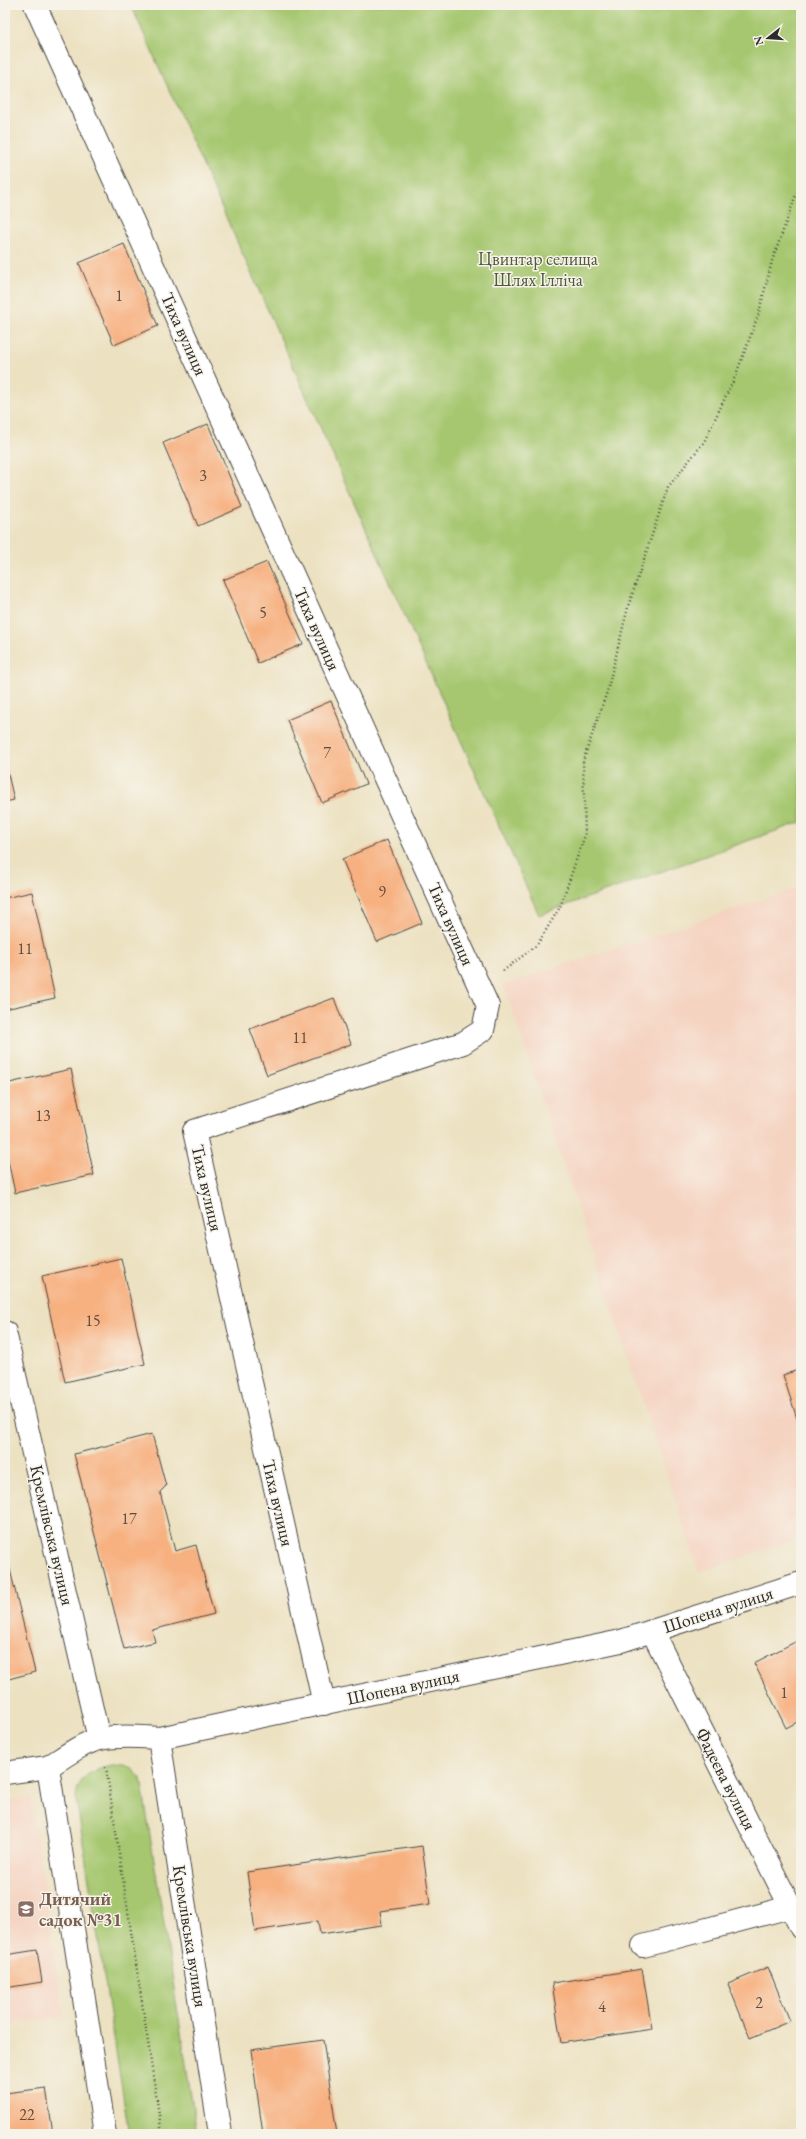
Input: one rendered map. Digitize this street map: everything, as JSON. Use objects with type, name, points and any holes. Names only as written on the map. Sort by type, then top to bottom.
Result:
[{"type":"street","name":"Тиха вулиця","points":[[34,5],[488,1006],[484,1030],[463,1044],[194,1131],[324,1704]]},
{"type":"street","name":"Кремлівська вулиця","points":[[5,1332],[99,1739]]},
{"type":"street","name":"Шопена вулиця","points":[[5,1773],[48,1767],[74,1750],[99,1739],[131,1737],[159,1738],[621,1641],[801,1583]]},
{"type":"street","name":"Фадеєва вулиця","points":[[652,1631],[801,1928]]},
{"type":"street","name":"Кремлівська вулиця","points":[[159,1738],[220,2134]]},
{"type":"street","points":[[48,1767],[105,2134]]},
{"type":"street","points":[[643,1946],[790,1907]]},
{"type":"path","points":[[480,989],[537,945],[560,906],[585,835],[583,760],[607,692],[628,608],[668,487],[704,442],[735,377],[758,316],[772,261],[801,181]]},
{"type":"path","points":[[99,1739],[106,1766],[162,2134]]},
{"type":"shaded area","points":[[801,887],[801,1538],[699,1572],[504,985]]},
{"type":"shaded area","name":"Дитячий садок №31","points":[[30,1797],[64,2017],[5,2024],[5,1801]]},
{"type":"green space","name":"Цвинтар селища Шлях Ілліча","points":[[131,5],[801,5],[801,822],[539,915]]},
{"type":"green space","points":[[112,1765],[130,1767],[141,1778],[197,2134],[129,2134],[76,1798],[77,1791],[83,1779],[99,1768]]},
{"type":"building","points":[[124,244],[158,326],[114,345],[79,263]]},
{"type":"building","points":[[208,424],[242,507],[198,526],[163,443]]},
{"type":"building","points":[[267,562],[303,644],[258,663],[223,580]]},
{"type":"building","points":[[331,701],[366,784],[322,803],[287,720]]},
{"type":"building","points":[[5,761],[14,800],[5,802]]},
{"type":"building","points":[[387,840],[422,923],[377,942],[342,859]]},
{"type":"building","points":[[32,892],[55,998],[5,1009],[5,898]]},
{"type":"building","points":[[334,998],[351,1044],[267,1075],[250,1029]]},
{"type":"building","points":[[71,1069],[94,1175],[15,1193],[5,1146],[5,1084]]},
{"type":"building","points":[[121,1258],[145,1364],[65,1382],[42,1276]]},
{"type":"building","points":[[801,1369],[801,1431],[783,1375]]},
{"type":"building","points":[[152,1434],[166,1486],[160,1492],[175,1551],[196,1545],[214,1614],[152,1630],[155,1642],[124,1649],[74,1454]]},
{"type":"building","points":[[5,1549],[35,1672],[5,1680]]},
{"type":"building","points":[[799,1640],[801,1643],[801,1720],[786,1728],[754,1663]]},
{"type":"building","points":[[422,1846],[430,1904],[380,1911],[382,1925],[320,1934],[318,1921],[255,1931],[247,1872]]},
{"type":"building","points":[[37,1950],[42,1982],[5,1988],[5,1955]]},
{"type":"building","points":[[768,1967],[790,2021],[750,2038],[728,1984]]},
{"type":"building","points":[[642,1969],[652,2029],[561,2043],[552,1983]]},
{"type":"building","points":[[323,2040],[337,2134],[263,2134],[251,2050]]},
{"type":"building","points":[[46,2088],[53,2134],[5,2134],[5,2093]]},
{"type":"place","name":"Дитячий садок №31","points":[[26,1909]]}]
